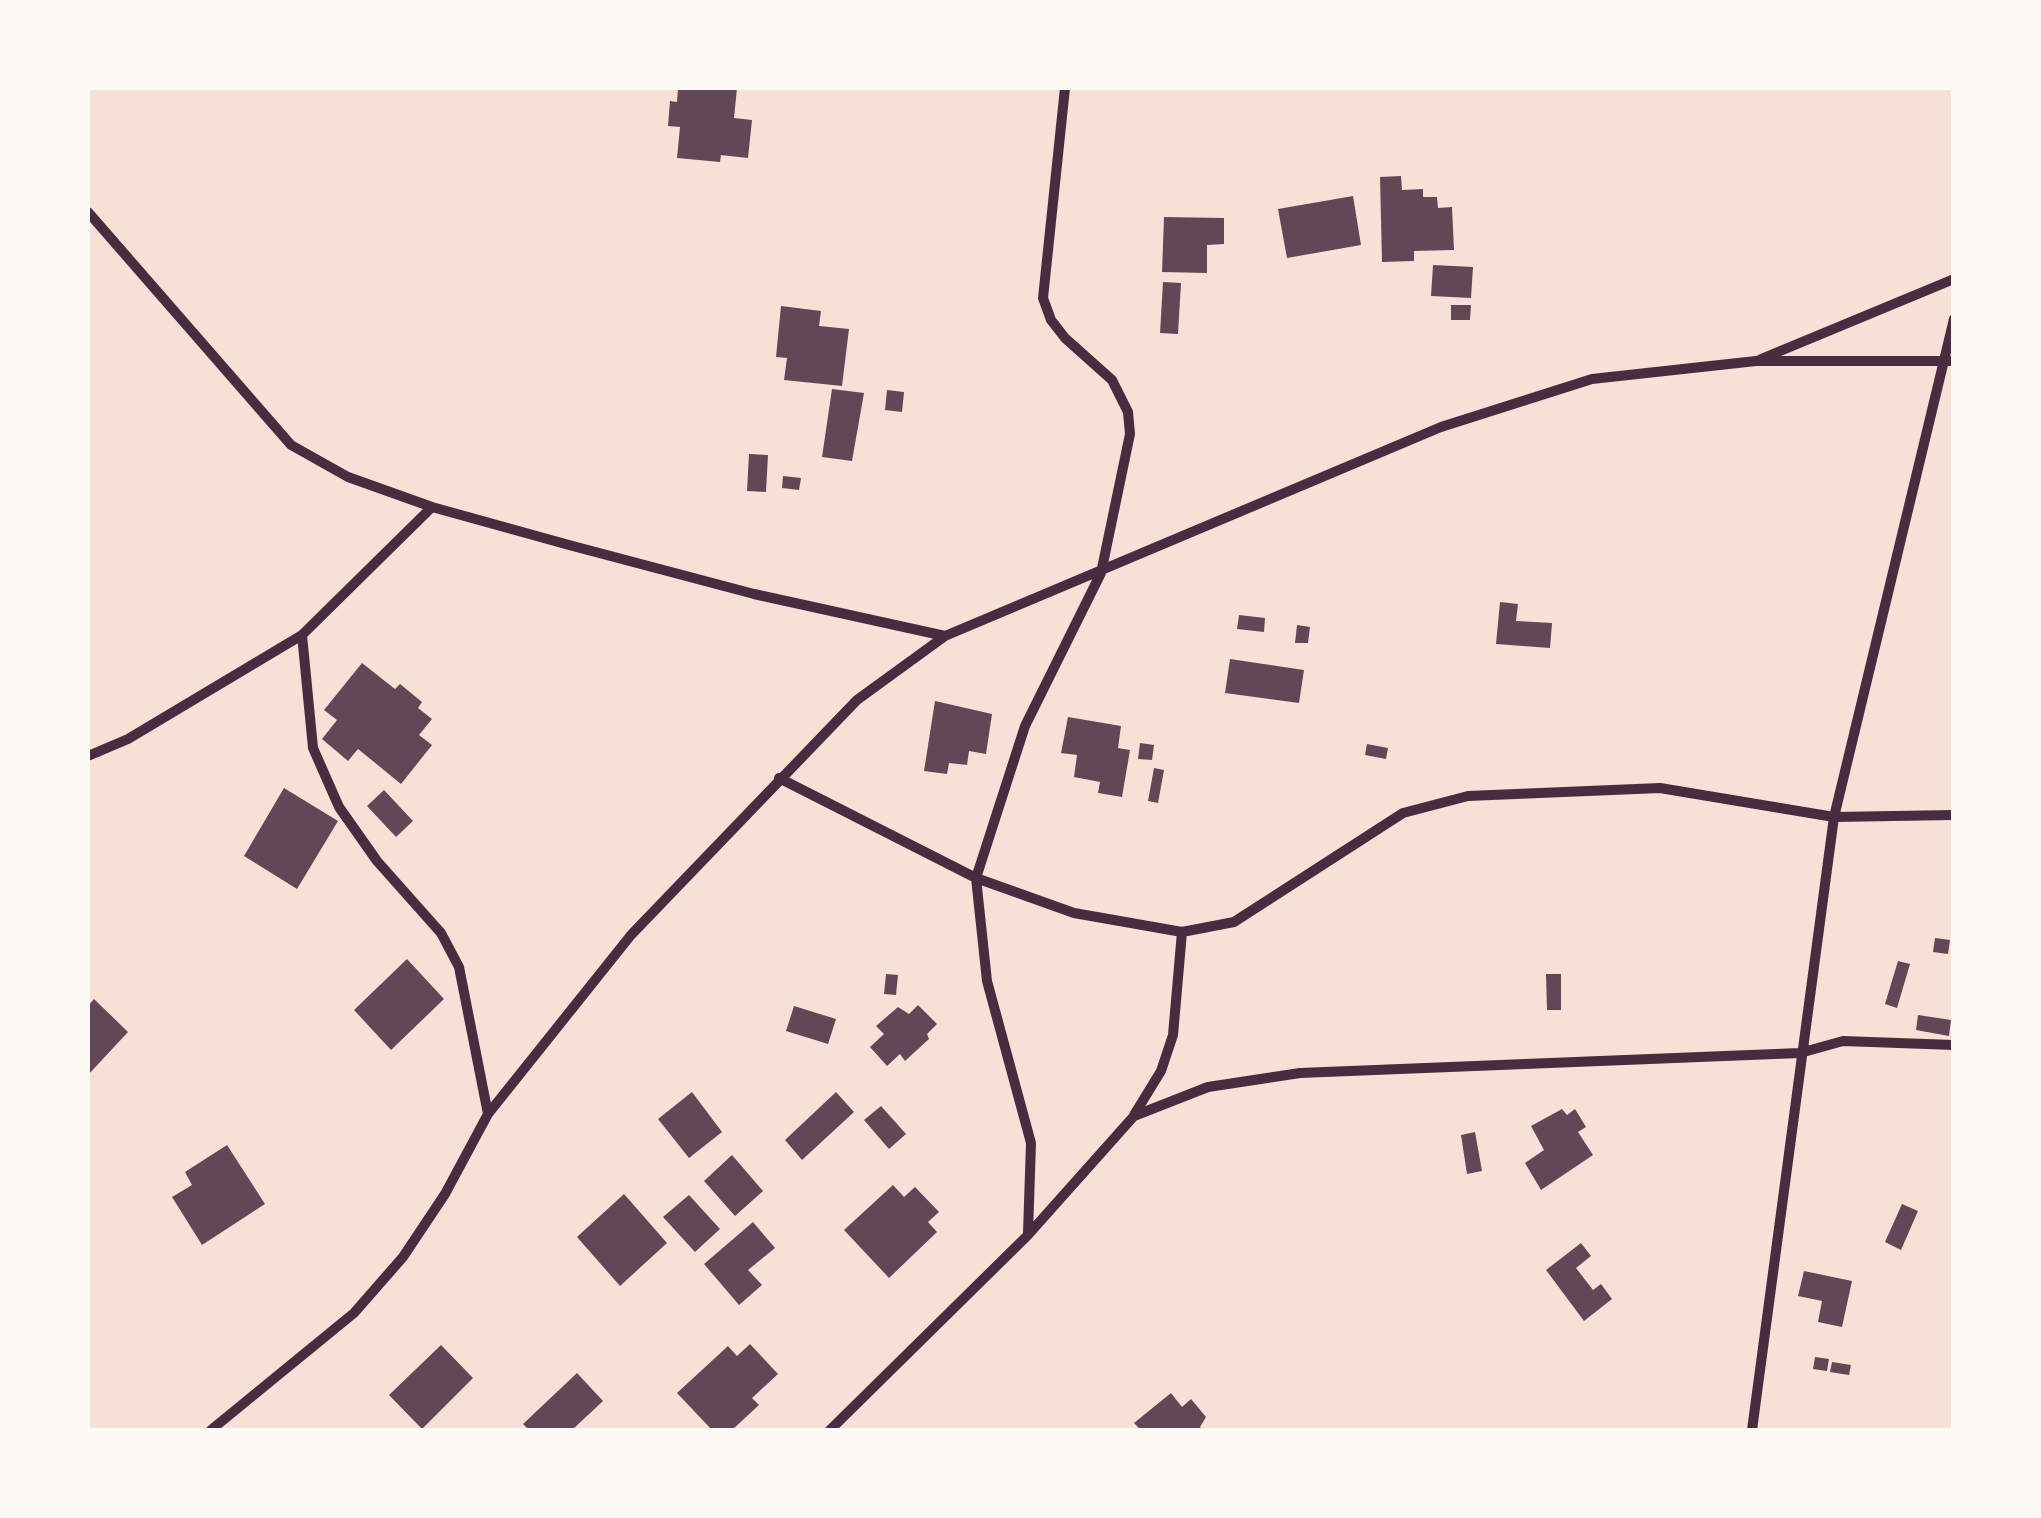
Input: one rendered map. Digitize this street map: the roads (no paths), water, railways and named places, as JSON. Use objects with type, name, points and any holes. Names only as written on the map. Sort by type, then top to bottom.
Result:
[{"type":"street","points":[[1028,1236],[1031,1143],[987,982],[976,878],[1025,726],[1101,574],[1127,458],[1128,412],[1112,380],[1051,320],[1043,298],[1066,88]]},
{"type":"street","points":[[88,212],[291,446],[348,477],[432,507],[754,594],[945,636]]},
{"type":"street","points":[[1756,361],[1954,278]]},
{"type":"street","points":[[1752,1430],[1834,817],[1947,362],[1954,319]]},
{"type":"street","points":[[211,1430],[354,1313],[403,1257],[446,1194],[488,1114],[631,935],[857,700],[945,636],[1101,574],[1441,427],[1592,379],[1756,361],[1947,362]]},
{"type":"street","points":[[88,756],[128,739],[302,635],[432,507]]},
{"type":"street","points":[[302,635],[312,748],[339,807],[377,861],[440,933],[459,967],[469,998],[488,1114]]},
{"type":"street","points":[[780,778],[976,878],[1074,913],[1182,932],[1234,922],[1403,812],[1468,796],[1660,788],[1834,817],[1954,815]]},
{"type":"street","points":[[830,1430],[1028,1236],[1134,1116],[1161,1071],[1174,1035],[1182,932]]},
{"type":"street","points":[[1134,1116],[1208,1087],[1300,1073],[1800,1052],[1842,1042],[1954,1044]]}]
